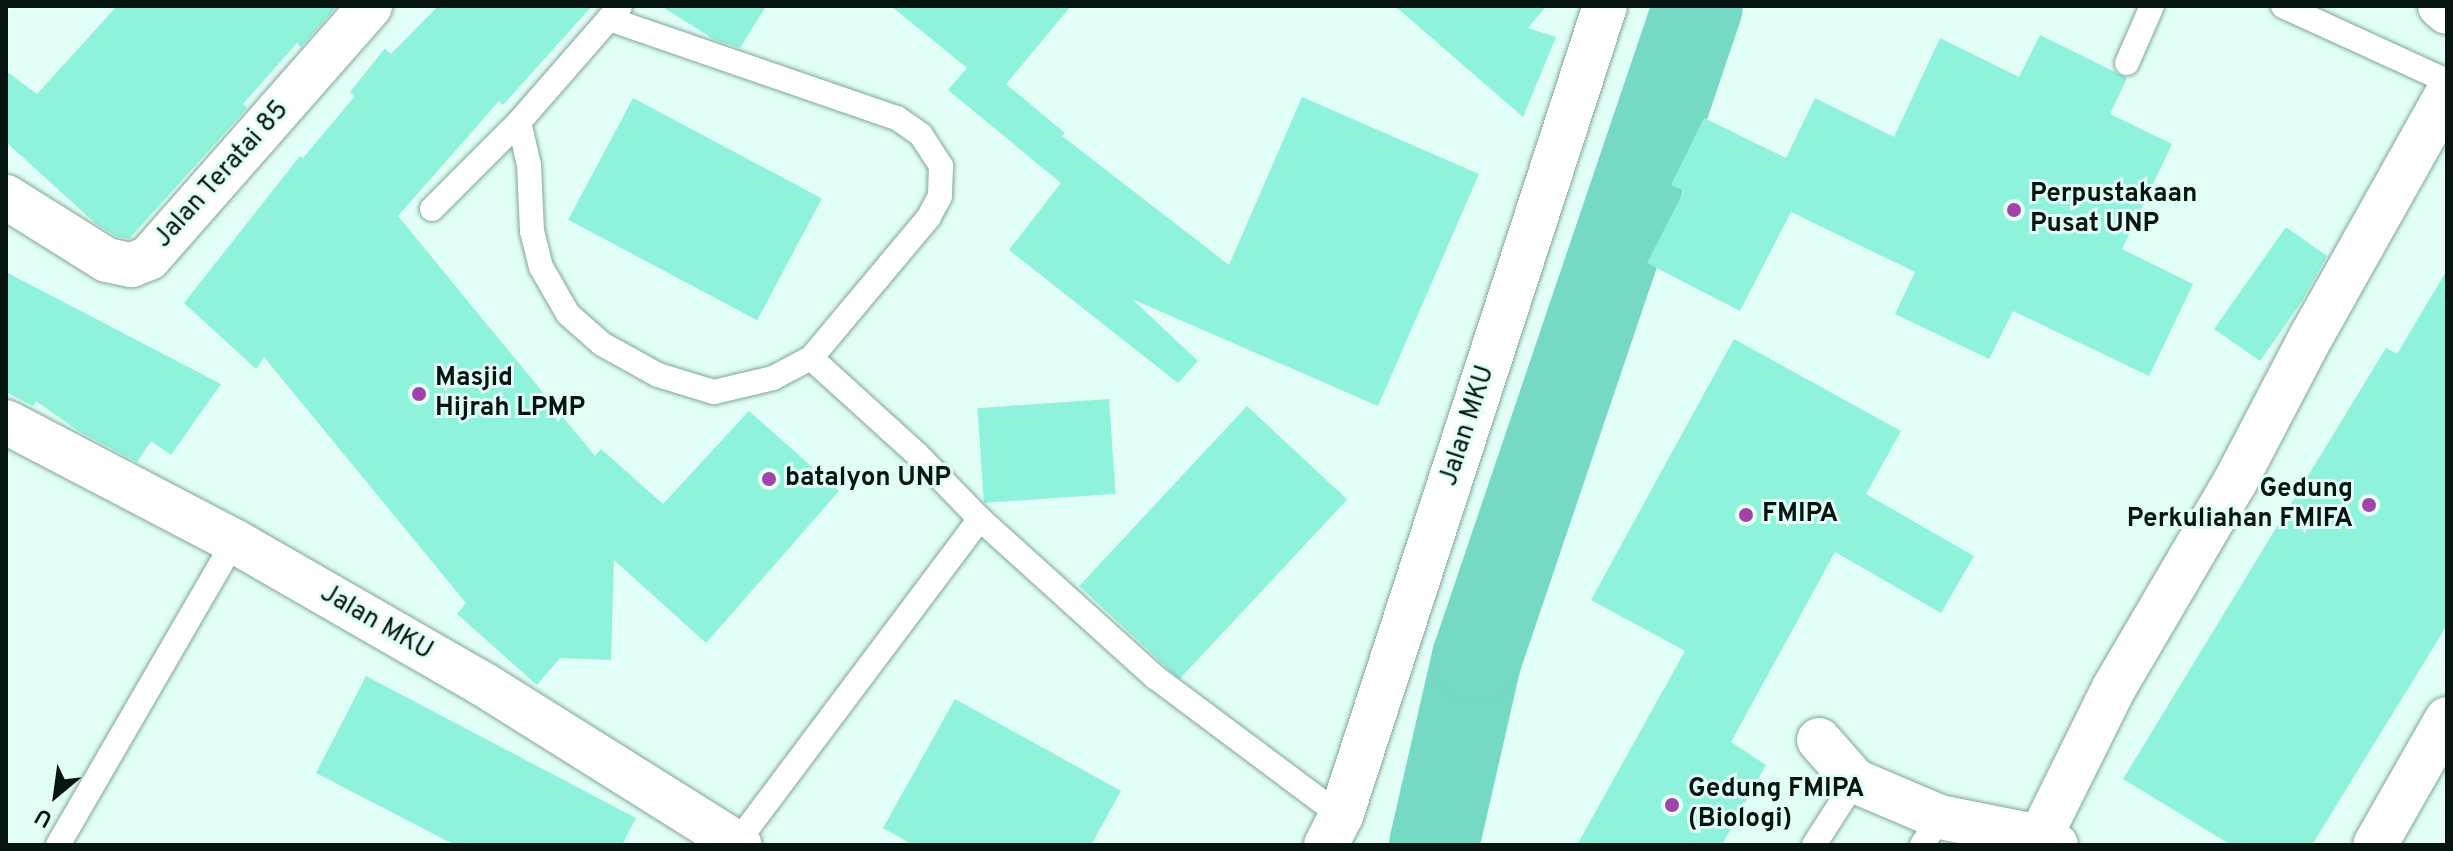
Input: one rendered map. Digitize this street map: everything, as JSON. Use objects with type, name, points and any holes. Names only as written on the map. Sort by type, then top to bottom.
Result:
[{"type":"street","name":"Jalan Teratai 85","points":[[6,197],[107,260],[131,265],[149,258],[370,6]]},
{"type":"street","name":"Jalan MKU","points":[[1334,830],[1605,6]]},
{"type":"street","points":[[2440,6],[2447,12]]},
{"type":"street","points":[[1819,740],[1855,781],[1931,831],[2048,841],[2114,688],[2235,482],[2312,335],[2447,94]]},
{"type":"street","name":"Jalan MKU","points":[[6,422],[234,541],[483,684],[737,844]]},
{"type":"street","points":[[2375,845],[2447,719]]},
{"type":"lane","points":[[2127,63],[2152,6]]},
{"type":"lane","points":[[2283,6],[2447,81]]},
{"type":"lane","points":[[432,209],[519,122],[614,13],[897,118],[921,135],[941,166],[940,196],[929,217],[811,358],[773,378],[714,392],[658,375],[602,344],[568,314],[541,267],[532,231],[529,165],[519,122]]},
{"type":"lane","points":[[811,358],[917,454],[980,519],[1155,677],[1334,830]]},
{"type":"lane","points":[[737,844],[980,519]]},
{"type":"lane","points":[[58,845],[234,541]]},
{"type":"lane","points":[[1814,845],[1855,781]]},
{"type":"building","points":[[117,6],[337,6],[301,47],[297,43],[243,104],[247,108],[129,239],[116,236],[95,223],[6,142],[6,71],[37,94]]},
{"type":"building","points":[[438,6],[592,6],[503,105],[499,101],[398,216],[595,456],[601,449],[663,504],[749,411],[839,491],[706,643],[614,560],[611,660],[560,658],[537,685],[457,614],[466,603],[264,357],[256,369],[184,303],[300,156],[303,158],[355,96],[350,92],[385,48],[391,54]]},
{"type":"building","points":[[661,6],[766,6],[740,48],[715,40]]},
{"type":"building","points":[[891,6],[1071,6],[1006,84],[1065,133],[1062,136],[1229,265],[1302,97],[1479,174],[1378,406],[1132,299],[1198,361],[1178,383],[1009,250],[1061,183],[948,90],[967,68]]},
{"type":"building","points":[[1395,6],[1546,6],[1528,28],[1556,37],[1523,117]]},
{"type":"building","points":[[2040,35],[2127,78],[2110,114],[2172,144],[2122,249],[2193,284],[2149,376],[2013,311],[1989,359],[1895,314],[1915,272],[1791,212],[1740,311],[1647,263],[1684,191],[1671,185],[1704,118],[1786,158],[1815,98],[1894,137],[1940,38],[2019,77]]},
{"type":"building","points":[[633,98],[822,198],[757,320],[568,220]]},
{"type":"building","points":[[2286,227],[2327,256],[2302,301],[2260,361],[2214,329]]},
{"type":"building","name":"Gedung Perkuliahan FMIFA","points":[[2447,270],[2447,625],[2312,845],[2231,845],[2123,779],[2386,348],[2397,354]]},
{"type":"building","points":[[6,272],[221,384],[171,455],[151,441],[137,462],[80,432],[36,401],[33,406],[6,392]]},
{"type":"building","name":"FMIPA","points":[[1734,339],[1901,431],[1866,494],[1974,556],[1941,613],[1835,552],[1731,742],[1766,765],[1722,845],[1577,845],[1685,651],[1591,600]]},
{"type":"building","points":[[1109,399],[1116,494],[984,503],[977,408]]},
{"type":"building","points":[[1247,406],[1347,499],[1179,679],[1079,586]]},
{"type":"building","points":[[366,676],[636,818],[622,845],[455,845],[316,773]]},
{"type":"building","points":[[955,699],[1121,791],[1091,845],[913,845],[883,828]]},
{"type":"waterway","points":[[1434,845],[1477,658],[1698,6]]},
{"type":"place","name":"Perpustakaan Pusat UNP","points":[[2014,210]]},
{"type":"place","name":"Masjid Hijrah LPMP","points":[[419,394]]},
{"type":"place","name":"batalyon UNP","points":[[769,479]]},
{"type":"place","name":"Gedung Perkuliahan FMIFA","points":[[2369,505]]},
{"type":"place","name":"FMIPA","points":[[1746,515]]},
{"type":"place","name":"Gedung FMIPA (Biologi)","points":[[1672,805]]}]
